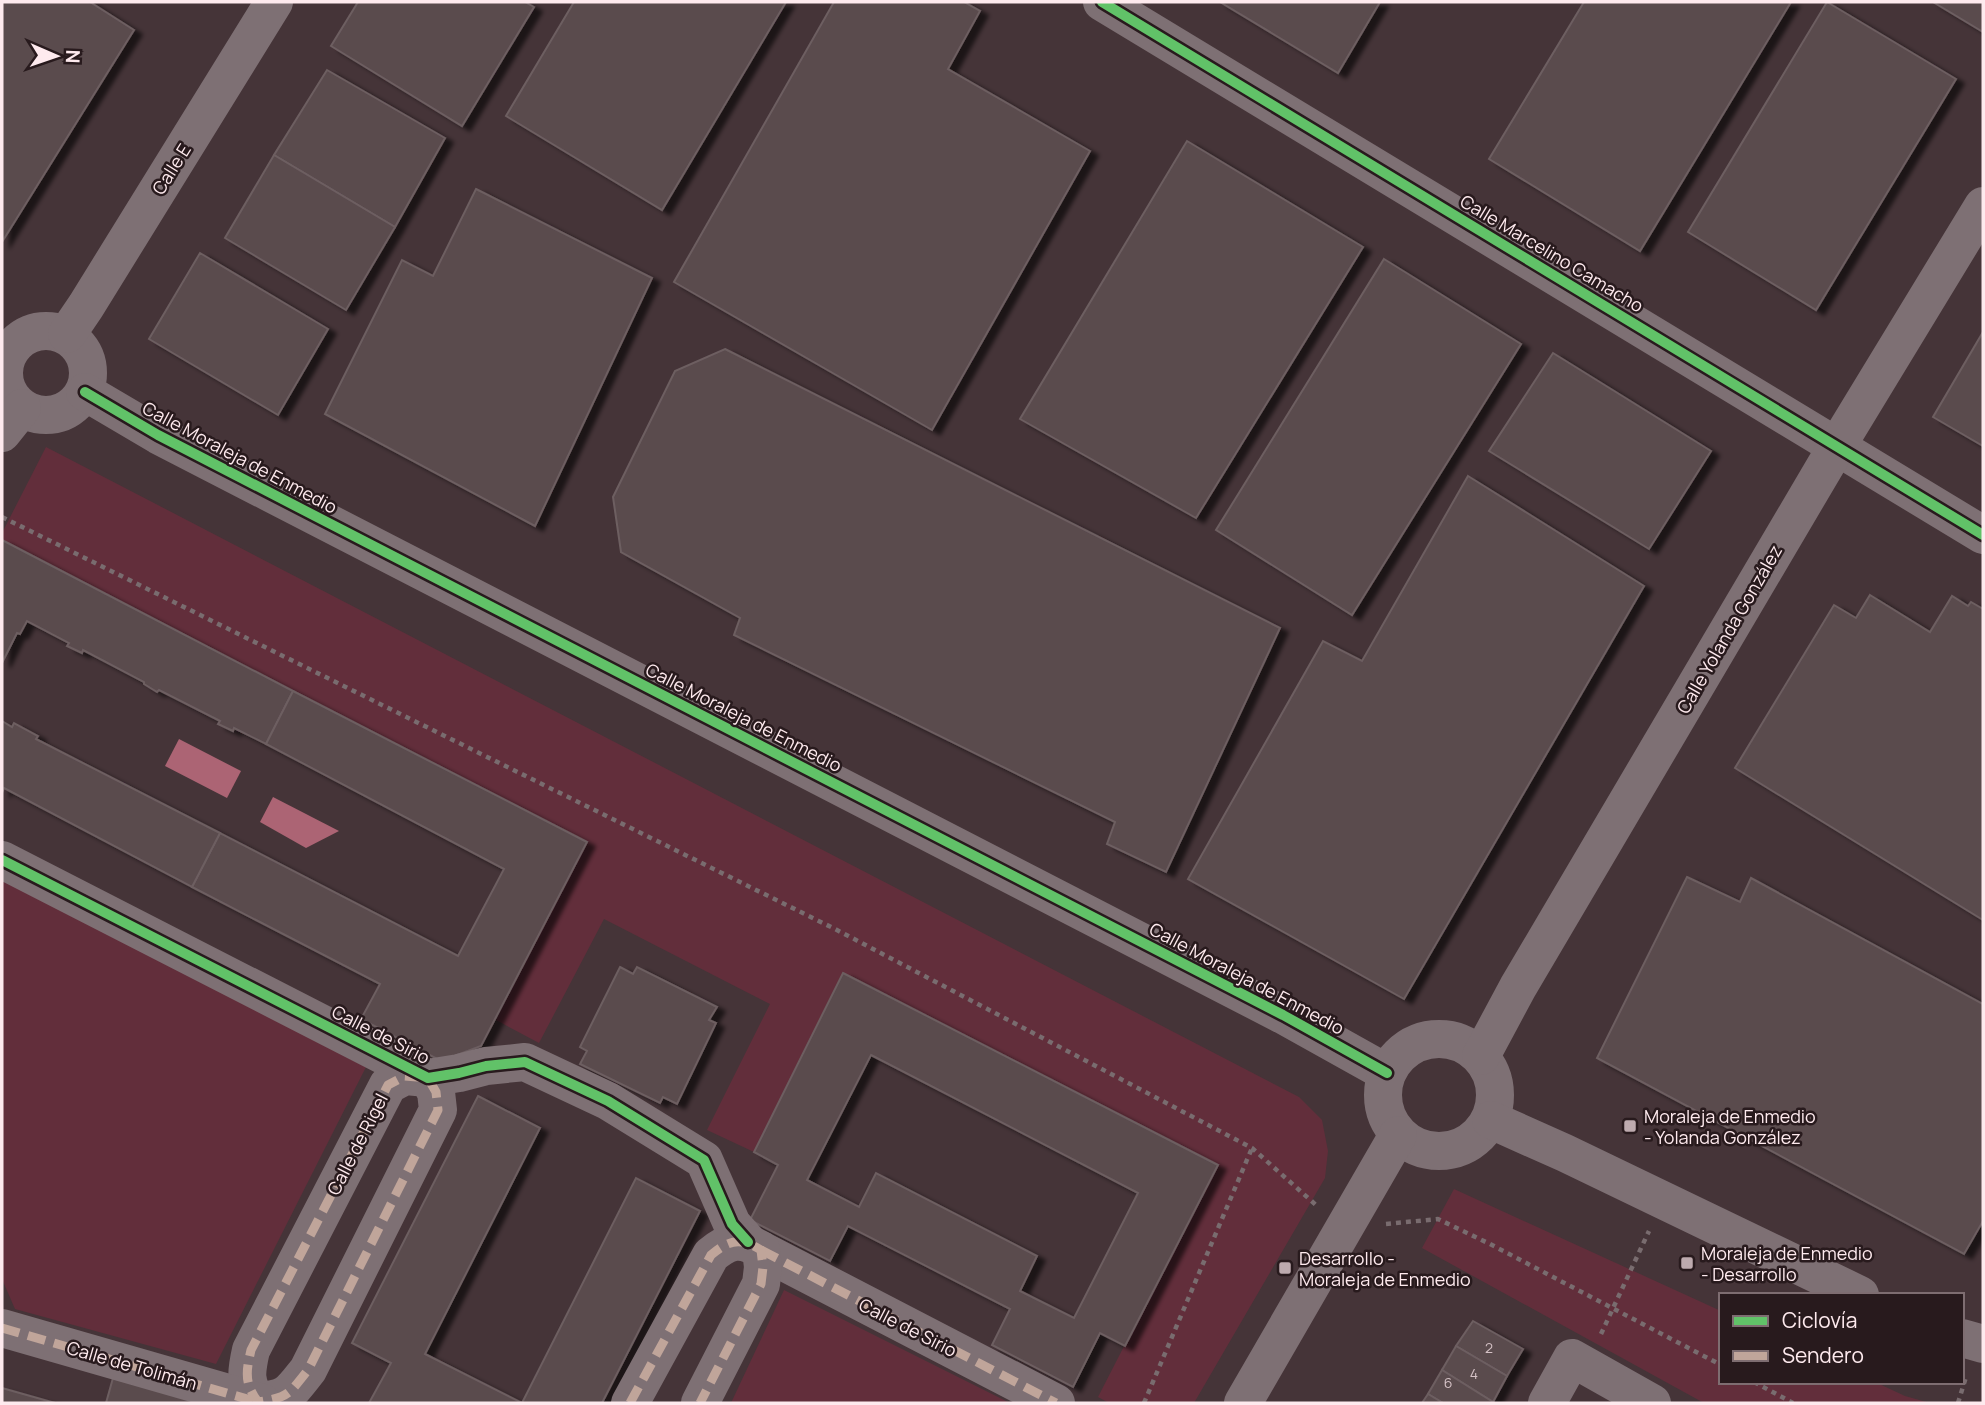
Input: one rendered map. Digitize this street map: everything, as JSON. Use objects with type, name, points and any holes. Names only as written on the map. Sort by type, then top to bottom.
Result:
[{"type":"street","name":"Calle E","points":[[67,334],[274,2]]},
{"type":"street","name":"Calle Marcelino Camacho","points":[[1102,2],[1983,535]]},
{"type":"street","name":"Calle Yolanda González","points":[[1481,1056],[1518,987],[1837,446],[1983,206]]},
{"type":"street","points":[[45,329],[67,334],[83,349],[89,370],[85,392],[68,410],[12,421],[4,373],[5,352],[23,336],[45,329]]},
{"type":"street","name":"Calle Moraleja de Enmedio","points":[[85,392],[170,442],[1283,1015],[1387,1073]]},
{"type":"street","name":"Calle de Sirio","points":[[2,860],[428,1078],[486,1066],[525,1062],[608,1101],[704,1160],[732,1224],[755,1246],[1056,1403]]},
{"type":"street","points":[[1440,1038],[1462,1043],[1481,1056],[1489,1067],[1496,1093],[1491,1119],[1478,1137],[1459,1149],[1437,1153],[1416,1148],[1398,1135],[1388,1121],[1383,1105],[1383,1089],[1387,1073],[1399,1055],[1418,1042],[1440,1038]]},
{"type":"street","name":"Calle de Rigel","points":[[259,1403],[248,1389],[246,1370],[250,1350],[388,1085],[405,1076],[428,1078]]},
{"type":"street","points":[[259,1403],[281,1399],[291,1392],[308,1370],[438,1110],[436,1092],[428,1078]]},
{"type":"street","points":[[1491,1119],[1856,1293]]},
{"type":"street","points":[[1243,1403],[1398,1135]]},
{"type":"street","points":[[630,1403],[711,1255],[725,1244],[755,1246],[763,1267],[761,1284],[700,1403]]},
{"type":"street","name":"Calle de Tolimán","points":[[2,1328],[259,1403]]},
{"type":"street","points":[[1964,1339],[1983,1344]]},
{"type":"street","points":[[1547,1403],[1578,1362],[1652,1403]]},
{"type":"path","points":[[2,517],[835,929],[1252,1148],[1343,1228],[1438,1220],[1490,1244],[1719,1364]]},
{"type":"path","points":[[1144,1403],[1252,1148]]},
{"type":"path","points":[[1578,1362],[1614,1309],[1664,1200]]},
{"type":"path","points":[[1758,1384],[1793,1403]]},
{"type":"shaded area","points":[[46,447],[1299,1097],[1322,1120],[1328,1151],[1325,1178],[1194,1403],[1109,1403],[1098,1397],[1217,1165],[843,973],[754,1152],[707,1130],[770,1004],[604,919],[539,1043],[496,1020],[586,842],[2,540],[2,533]]},
{"type":"shaded area","points":[[179,739],[241,771],[227,798],[165,766]]},
{"type":"shaded area","points":[[273,797],[339,831],[306,848],[260,822]]},
{"type":"shaded area","points":[[2,879],[366,1067],[216,1364],[15,1309],[2,1279]]},
{"type":"shaded area","points":[[1454,1189],[1719,1310],[1719,1384],[1879,1384],[1905,1396],[1930,1403],[1704,1403],[1422,1248]]},
{"type":"shaded area","points":[[784,1290],[1010,1403],[731,1403]]},
{"type":"building","points":[[2,2],[90,2],[134,30],[2,242]]},
{"type":"building","points":[[358,2],[525,2],[534,7],[462,126],[331,46]]},
{"type":"building","points":[[574,2],[786,2],[662,210],[506,116]]},
{"type":"building","points":[[834,2],[964,2],[980,11],[948,69],[1090,151],[932,430],[674,282]]},
{"type":"building","points":[[1220,2],[1380,2],[1338,73]]},
{"type":"building","points":[[1584,2],[1791,2],[1640,251],[1489,159]]},
{"type":"building","points":[[1827,2],[1956,79],[1816,310],[1688,232]]},
{"type":"building","points":[[1933,2],[1983,2],[1983,32]]},
{"type":"building","points":[[327,70],[445,138],[395,227],[274,155]]},
{"type":"building","points":[[1187,141],[1363,247],[1196,518],[1020,419]]},
{"type":"building","points":[[274,155],[395,227],[346,310],[225,238]]},
{"type":"building","points":[[476,189],[652,278],[535,526],[325,414],[402,260],[433,276]]},
{"type":"building","points":[[200,253],[328,329],[278,415],[149,339]]},
{"type":"building","points":[[1384,259],[1521,344],[1352,615],[1216,530]]},
{"type":"building","points":[[1983,332],[1983,446],[1933,417]]},
{"type":"building","points":[[725,349],[1280,628],[1166,872],[1107,844],[1115,822],[734,635],[740,618],[621,552],[613,497],[675,371]]},
{"type":"building","points":[[1553,353],[1711,451],[1649,549],[1489,451]]},
{"type":"building","points":[[1468,476],[1644,586],[1404,999],[1188,879],[1323,641],[1362,661]]},
{"type":"building","points":[[2,540],[293,691],[266,744],[234,728],[233,731],[218,724],[220,721],[159,690],[157,692],[144,682],[83,650],[82,653],[67,646],[69,643],[27,621],[20,634],[17,633],[2,663]]},
{"type":"building","points":[[1870,595],[1930,632],[1952,596],[1968,606],[1971,602],[1983,609],[1983,920],[1735,768],[1834,605],[1856,618]]},
{"type":"building","points":[[293,691],[587,842],[481,1046],[441,1061],[361,1019],[380,984],[192,887],[220,833],[458,956],[504,869],[266,744]]},
{"type":"building","points":[[2,721],[12,727],[14,723],[38,736],[36,739],[220,833],[192,887],[4,788],[2,793]]},
{"type":"building","points":[[1687,877],[1740,902],[1751,878],[1983,1004],[1983,1221],[1964,1254],[1597,1058]]},
{"type":"building","points":[[620,967],[633,974],[637,967],[717,1007],[709,1020],[716,1023],[677,1104],[663,1097],[660,1103],[580,1064],[587,1051],[580,1047]]},
{"type":"building","points":[[843,973],[1218,1165],[1125,1346],[1100,1333],[1073,1387],[992,1345],[1010,1309],[848,1226],[830,1261],[750,1220],[778,1165],[754,1152]],"holes":[[[871,1055],[1138,1193],[1074,1318],[1020,1291],[1037,1256],[876,1173],[859,1207],[807,1180]]]},
{"type":"building","points":[[478,1096],[540,1128],[425,1354],[522,1403],[369,1403],[391,1363],[352,1343]]},
{"type":"building","points":[[636,1178],[700,1211],[602,1403],[522,1403]]},
{"type":"building","points":[[1473,1321],[1523,1349],[1507,1376],[1456,1346]]},
{"type":"building","points":[[1456,1346],[1507,1376],[1493,1402],[1442,1370]]},
{"type":"building","points":[[1442,1370],[1493,1402],[1443,1403],[1428,1394]]},
{"type":"building","points":[[113,1378],[202,1403],[106,1403]]},
{"type":"building","points":[[2,1388],[55,1403],[2,1403]]},
{"type":"building","points":[[1428,1394],[1443,1403],[1422,1403]]},
{"type":"marked path","points":[[405,1076],[428,1078],[436,1092],[438,1110],[308,1370],[287,1394],[258,1402],[247,1377],[251,1350],[388,1085],[405,1076]]},
{"type":"marked path","points":[[630,1403],[711,1255],[729,1243],[747,1243],[761,1250],[761,1284],[700,1403]]},
{"type":"marked path","points":[[761,1250],[1056,1403]]},
{"type":"marked path","points":[[2,1328],[261,1403]]},
{"type":"cycle path","points":[[1102,2],[1983,535]]},
{"type":"cycle path","points":[[85,392],[158,435],[1283,1015],[1387,1073]]},
{"type":"cycle path","points":[[2,860],[428,1078],[486,1066],[525,1062],[608,1101],[704,1160],[732,1224],[748,1242]]},
{"type":"place","name":"Moraleja de Enmedio - Yolanda González","points":[[1630,1126]]},
{"type":"place","name":"Moraleja de Enmedio - Desarrollo","points":[[1687,1263]]},
{"type":"place","name":"Desarrollo - Moraleja de Enmedio","points":[[1285,1268]]}]
